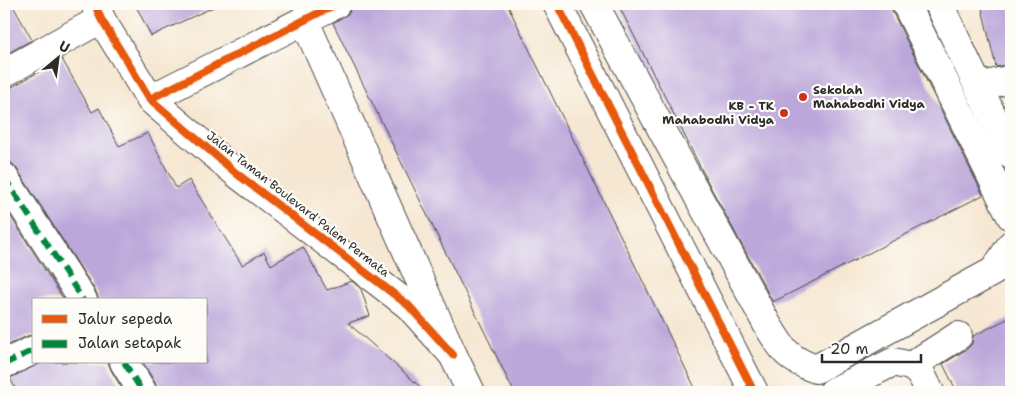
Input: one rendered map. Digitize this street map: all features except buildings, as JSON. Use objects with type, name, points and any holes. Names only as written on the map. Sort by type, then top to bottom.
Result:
[{"type":"street","points":[[150,99],[336,4]]},
{"type":"street","points":[[557,4],[754,392]]},
{"type":"street","points":[[594,4],[767,324],[783,351],[800,364],[816,369],[994,271],[1011,245]]},
{"type":"street","points":[[906,4],[1011,216]]},
{"type":"street","points":[[939,4],[1011,155]]},
{"type":"street","points":[[4,73],[98,11]]},
{"type":"street","name":"Jalan Taman Boulevard Palem Permata","points":[[98,11],[150,99],[236,173],[408,305],[453,355]]},
{"type":"street","points":[[304,19],[471,392]]},
{"type":"street","points":[[978,88],[1011,79]]},
{"type":"street","points":[[4,177],[83,298]]},
{"type":"street","points":[[911,366],[958,336]]},
{"type":"street","points":[[4,364],[32,351]]},
{"type":"street","points":[[833,392],[893,362],[911,366],[921,374],[930,392]]},
{"type":"street","points":[[125,364],[142,391]]},
{"type":"marked path","points":[[4,177],[82,298]]},
{"type":"marked path","points":[[4,364],[32,351]]},
{"type":"marked path","points":[[125,364],[142,391]]},
{"type":"cycle path","points":[[95,4],[101,19],[150,99],[236,173],[408,305],[453,355]]},
{"type":"cycle path","points":[[150,99],[336,4]]},
{"type":"cycle path","points":[[557,4],[754,392]]},
{"type":"place","name":"Sekolah Mahabodhi Vidya","points":[[803,97]]},
{"type":"place","name":"KB - TK Mahabodhi Vidya","points":[[784,113]]}]
